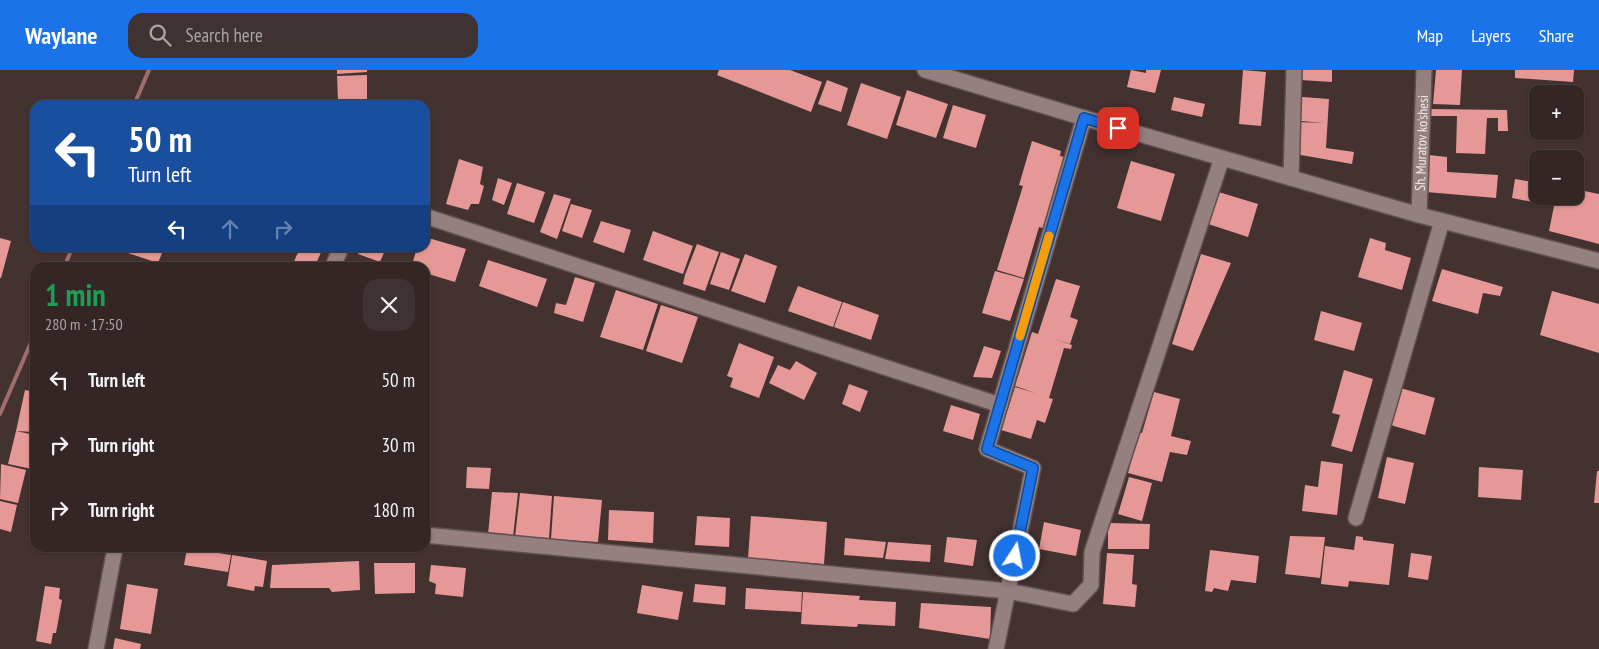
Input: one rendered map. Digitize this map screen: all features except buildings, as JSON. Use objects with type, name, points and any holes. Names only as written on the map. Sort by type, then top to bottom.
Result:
[{"type":"street","points":[[925,70],[1419,215],[1599,261]]},
{"type":"street","points":[[1291,178],[1294,70]]},
{"type":"street","name":"Sh. Muratov ko'shesi","points":[[1419,215],[1424,70]]},
{"type":"street","points":[[996,649],[1033,468],[987,449],[1084,118]]},
{"type":"street","points":[[430,535],[1008,591],[1073,604],[1091,585],[1092,552],[1222,158]]},
{"type":"street","points":[[430,218],[1000,405]]},
{"type":"street","points":[[1356,518],[1442,221]]},
{"type":"street","points":[[96,649],[114,552]]},
{"type":"waterway","points":[[136,100],[149,70]]},
{"type":"waterway","points":[[66,262],[70,252]]},
{"type":"waterway","points":[[0,414],[30,345]]},
{"type":"slow traffic","points":[[1020,336],[1049,236]]},
{"type":"route","points":[[1015,556],[1033,468],[987,449],[1084,118],[1118,128]]}]
